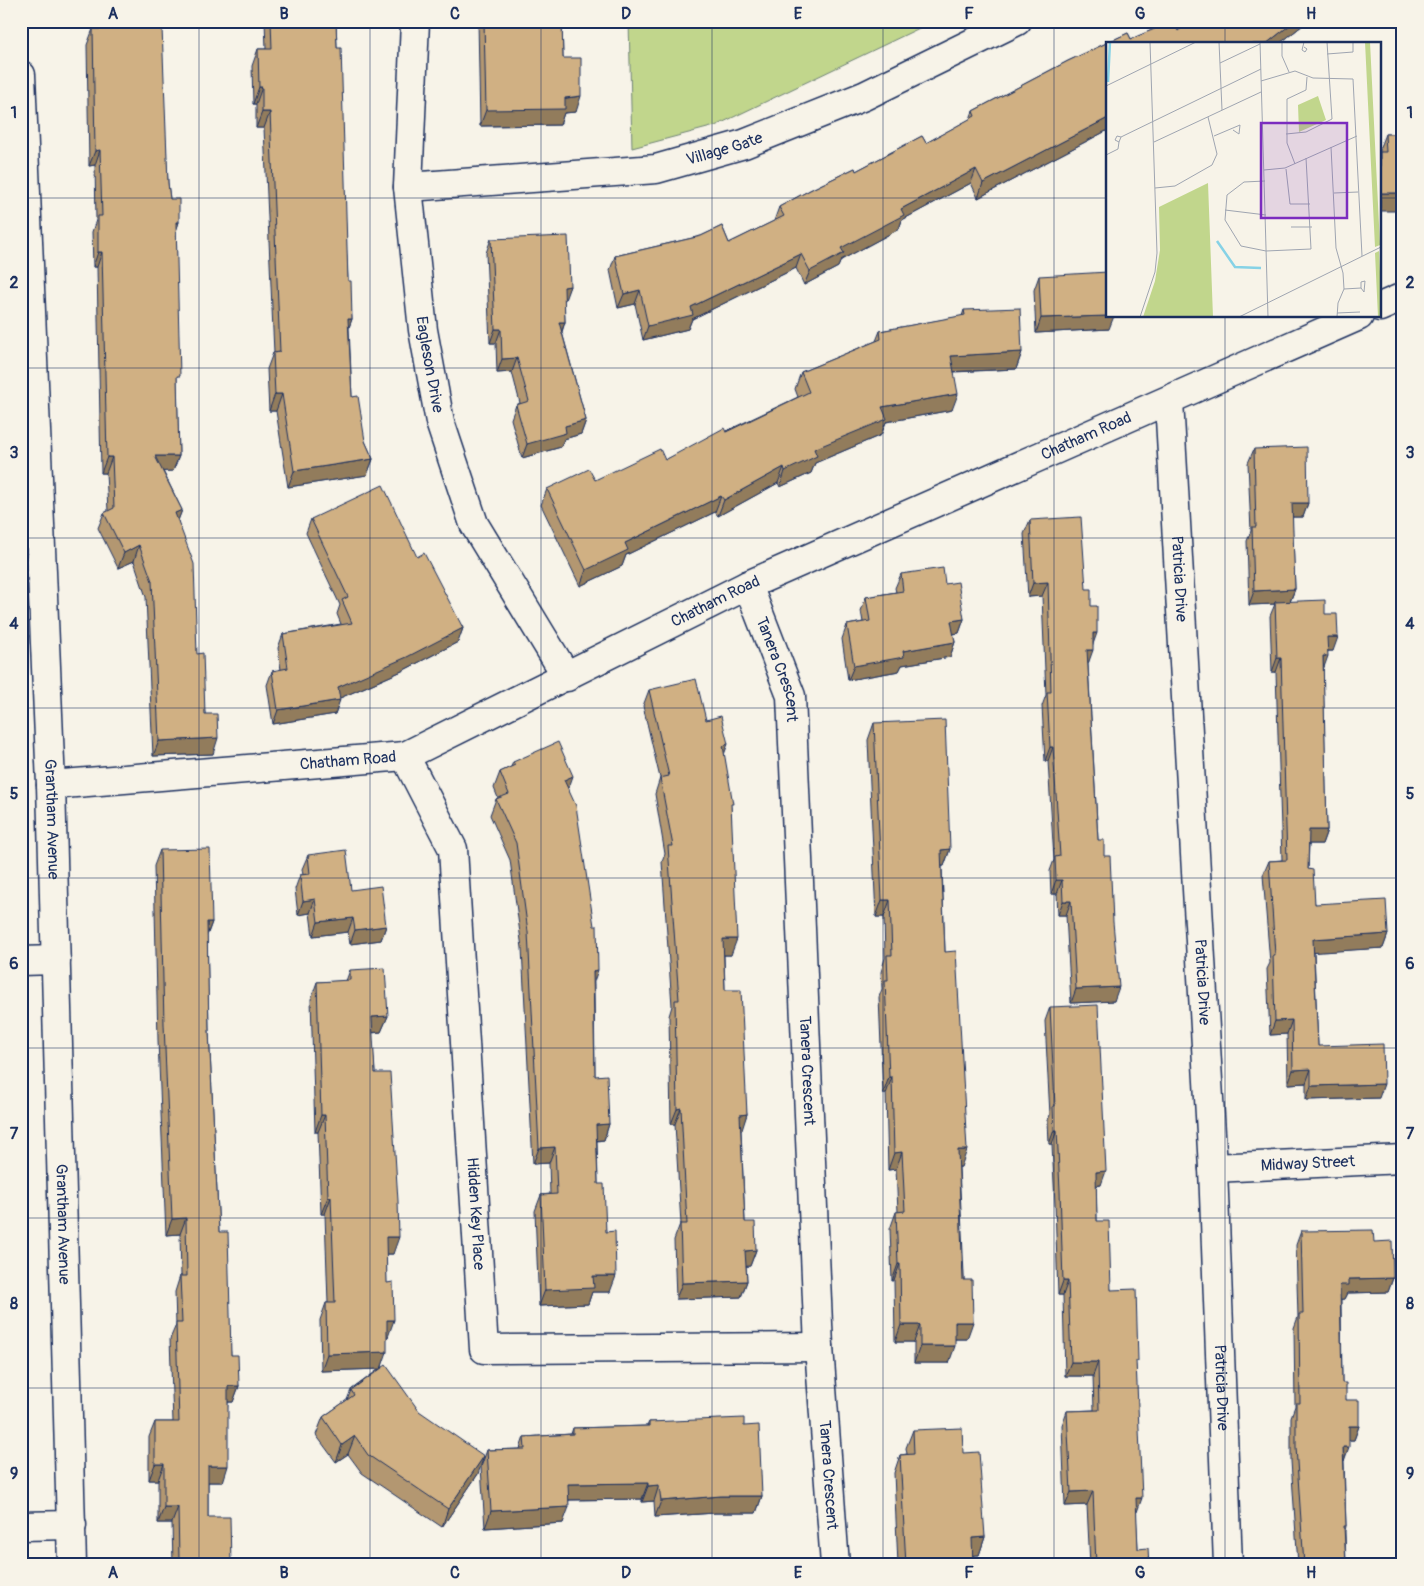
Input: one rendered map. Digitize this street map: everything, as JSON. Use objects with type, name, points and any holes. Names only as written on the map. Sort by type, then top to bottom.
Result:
[{"type":"street","name":"Eagleson Drive","points":[[415,21],[408,187],[423,330],[440,422],[474,524],[567,677]]},
{"type":"street","name":"Village Gate","points":[[408,187],[656,170],[744,144],[864,96],[1017,21]]},
{"type":"street","name":"Grantham Avenue","points":[[21,75],[51,785],[72,1565]]},
{"type":"street","points":[[1382,306],[1403,297]]},
{"type":"street","name":"Chatham Road","points":[[51,785],[405,756],[567,677],[748,585],[1355,318]]},
{"type":"street","name":"Patricia Drive","points":[[1169,401],[1213,1168],[1228,1565]]},
{"type":"street","name":"Tanera Crescent","points":[[748,585],[792,696],[819,1347],[835,1565]]},
{"type":"street","name":"Hidden Key Place","points":[[405,756],[453,849],[484,1349],[819,1347]]},
{"type":"street","points":[[21,961],[56,960]]},
{"type":"street","name":"Midway Street","points":[[1213,1168],[1403,1159]]},
{"type":"street","points":[[21,1526],[72,1525]]},
{"type":"green space","points":[[629,21],[934,21],[715,126],[632,148]]},
{"type":"building","points":[[111,21],[159,21],[159,28],[162,28],[168,183],[170,199],[179,199],[179,222],[176,222],[180,376],[177,376],[179,456],[155,456],[182,510],[175,513],[194,564],[197,654],[203,653],[205,714],[217,714],[218,738],[159,741],[152,581],[139,545],[124,553],[104,513],[114,508],[112,457],[107,457],[102,252],[98,252],[98,216],[102,216],[100,150],[95,151],[93,29],[111,29]]},
{"type":"building","points":[[271,21],[336,21],[337,48],[341,48],[348,281],[351,281],[352,319],[348,319],[352,397],[358,396],[365,441],[373,459],[294,471],[282,394],[275,394],[273,353],[280,352],[270,112],[262,112],[262,87],[259,87],[258,49],[272,49]]},
{"type":"building","points":[[484,21],[562,21],[563,58],[581,58],[581,96],[565,98],[565,109],[486,110]]},
{"type":"building","points":[[1173,21],[1178,31],[1190,21],[1295,21],[1269,42],[1109,42],[1128,33],[1131,39]]},
{"type":"building","points":[[1106,43],[1106,119],[983,183],[976,169],[901,209],[904,215],[841,248],[844,253],[810,271],[801,254],[691,307],[693,315],[648,326],[640,290],[624,294],[615,256],[701,236],[722,226],[729,243],[784,216],[779,207],[810,190],[855,168],[856,171],[922,136],[926,143],[975,116],[973,111]]},
{"type":"building","points":[[1385,134],[1403,134],[1403,193],[1382,193],[1382,152],[1386,152]]},
{"type":"building","points":[[568,236],[570,286],[564,287],[565,322],[559,322],[586,420],[565,426],[566,433],[527,444],[516,405],[529,401],[517,358],[502,359],[501,329],[495,329],[491,239]]},
{"type":"building","points":[[1106,272],[1106,316],[1041,318],[1039,276]]},
{"type":"building","points":[[1020,308],[1022,352],[951,356],[958,394],[882,407],[887,419],[814,449],[817,456],[785,471],[784,467],[724,500],[721,496],[625,543],[628,550],[586,570],[547,489],[589,469],[595,480],[660,449],[665,460],[724,428],[726,432],[809,392],[801,372],[881,339],[880,331],[965,315],[964,310]]},
{"type":"building","points":[[1307,447],[1308,503],[1292,503],[1295,589],[1254,591],[1252,527],[1256,527],[1254,449]]},
{"type":"building","points":[[383,485],[417,557],[424,553],[463,628],[407,657],[338,687],[340,700],[278,710],[272,671],[288,668],[283,634],[352,623],[342,600],[348,597],[311,519]]},
{"type":"building","points":[[1081,517],[1086,589],[1091,589],[1091,606],[1097,606],[1097,633],[1093,633],[1093,650],[1087,650],[1098,840],[1104,840],[1104,856],[1110,856],[1113,922],[1119,987],[1076,989],[1071,901],[1063,901],[1062,880],[1056,880],[1055,857],[1060,856],[1053,747],[1050,747],[1047,692],[1051,692],[1048,582],[1033,583],[1030,520]]},
{"type":"building","points":[[943,568],[945,584],[958,582],[964,619],[951,621],[955,642],[903,651],[904,657],[854,666],[847,625],[870,621],[866,597],[903,591],[901,574]]},
{"type":"building","points":[[1325,600],[1325,614],[1337,614],[1338,637],[1327,637],[1328,656],[1323,656],[1327,830],[1309,830],[1308,869],[1313,870],[1315,904],[1386,900],[1388,934],[1313,939],[1318,1046],[1383,1044],[1384,1084],[1311,1086],[1311,1069],[1293,1070],[1292,1020],[1275,1021],[1273,955],[1275,955],[1269,861],[1287,860],[1281,658],[1277,658],[1275,602]]},
{"type":"building","points":[[696,679],[706,720],[721,716],[728,744],[723,746],[733,804],[731,804],[737,939],[723,939],[725,990],[741,990],[747,1114],[740,1115],[745,1222],[755,1222],[756,1250],[745,1251],[747,1281],[682,1283],[680,1224],[687,1224],[681,1108],[677,1109],[675,1000],[679,1000],[668,846],[673,846],[660,778],[669,776],[649,690]]},
{"type":"building","points":[[945,720],[950,849],[941,850],[945,952],[956,951],[967,1150],[958,1150],[963,1280],[972,1280],[973,1322],[955,1322],[955,1346],[920,1346],[920,1325],[901,1325],[900,1264],[898,1264],[896,1212],[905,1211],[902,1152],[894,1153],[892,1077],[889,1077],[885,980],[888,980],[887,955],[892,955],[890,900],[882,900],[874,723]]},
{"type":"building","points":[[558,742],[573,776],[564,780],[576,806],[594,926],[597,926],[598,970],[593,971],[595,1076],[607,1075],[609,1124],[596,1125],[598,1184],[604,1184],[606,1232],[615,1231],[616,1276],[593,1276],[594,1288],[545,1290],[541,1195],[557,1194],[555,1147],[539,1148],[528,932],[516,843],[496,799],[509,794],[500,772],[515,765],[513,762]]},
{"type":"building","points":[[210,849],[212,922],[207,922],[209,1032],[219,1232],[228,1232],[231,1355],[238,1355],[239,1386],[228,1386],[228,1466],[208,1466],[208,1517],[230,1517],[231,1565],[190,1565],[190,1559],[179,1560],[178,1507],[164,1507],[164,1464],[155,1464],[155,1422],[179,1422],[176,1323],[182,1323],[180,1276],[187,1276],[186,1218],[172,1219],[164,1024],[160,850]]},
{"type":"building","points":[[346,850],[351,890],[381,886],[386,926],[355,930],[353,918],[318,922],[315,899],[303,901],[300,875],[310,874],[308,855]]},
{"type":"building","points":[[385,968],[388,1016],[372,1017],[375,1073],[390,1073],[399,1237],[386,1237],[387,1283],[393,1282],[394,1320],[387,1320],[387,1352],[327,1354],[326,1303],[335,1303],[331,1197],[328,1197],[325,1115],[321,1115],[317,982],[350,980],[350,970]]},
{"type":"building","points":[[1098,1005],[1106,1171],[1096,1172],[1097,1221],[1109,1221],[1111,1290],[1136,1289],[1138,1361],[1136,1361],[1142,1498],[1136,1498],[1138,1549],[1148,1548],[1149,1565],[1096,1565],[1093,1491],[1071,1492],[1067,1411],[1099,1410],[1098,1362],[1071,1362],[1068,1281],[1063,1281],[1057,1130],[1054,1130],[1053,1106],[1055,1106],[1050,1007]]},
{"type":"building","points":[[1373,1230],[1374,1242],[1392,1241],[1393,1278],[1349,1279],[1349,1285],[1340,1285],[1342,1383],[1346,1383],[1346,1400],[1359,1400],[1359,1426],[1349,1426],[1349,1447],[1343,1447],[1346,1565],[1304,1565],[1296,1447],[1296,1403],[1300,1403],[1299,1314],[1303,1314],[1301,1231]]},
{"type":"building","points":[[386,1365],[419,1411],[484,1456],[448,1509],[368,1455],[355,1436],[342,1445],[323,1417],[354,1395],[351,1390]]},
{"type":"building","points":[[744,1418],[744,1426],[759,1425],[762,1496],[721,1496],[661,1501],[659,1485],[648,1486],[648,1483],[568,1484],[569,1507],[491,1511],[487,1450],[525,1449],[524,1437],[573,1434],[573,1428],[649,1426],[649,1422]]},
{"type":"building","points":[[962,1428],[963,1453],[979,1452],[985,1537],[972,1538],[973,1565],[906,1565],[900,1455],[914,1454],[913,1430]]}]
